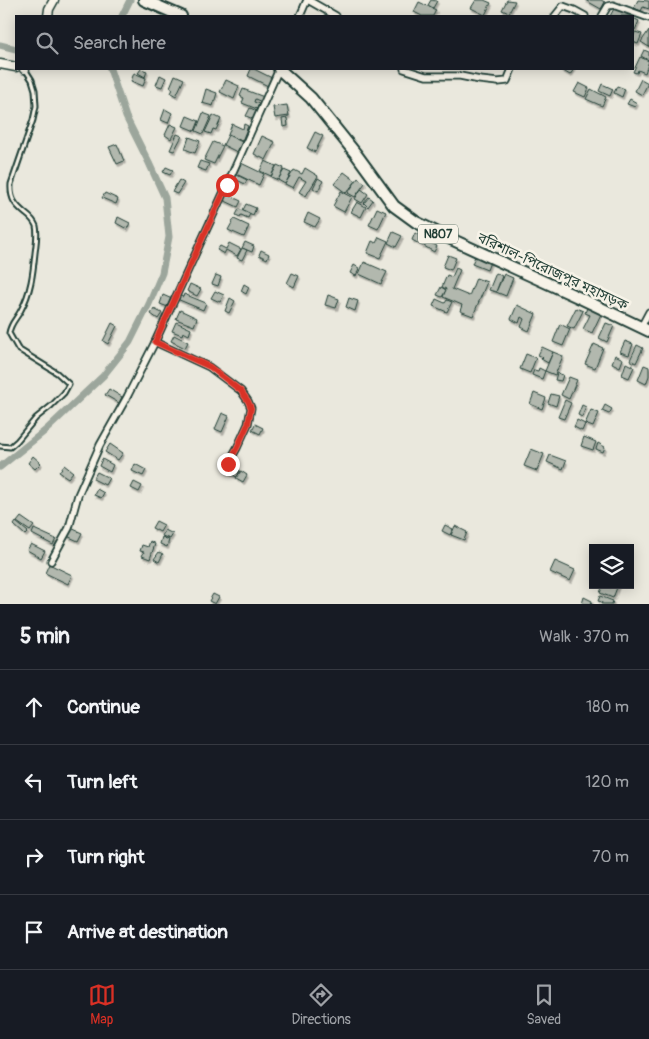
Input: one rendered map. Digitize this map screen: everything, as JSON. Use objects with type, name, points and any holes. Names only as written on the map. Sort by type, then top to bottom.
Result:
[{"type":"highway","points":[[144,0],[179,15]]},
{"type":"highway","name":"বরিশাল-পিরোজপুর মহাসড়ক","points":[[280,70],[311,98],[356,154],[394,206],[416,222],[645,329]]},
{"type":"street","points":[[48,15],[54,0]]},
{"type":"street","points":[[300,15],[308,0],[334,15]]},
{"type":"street","points":[[603,15],[608,6],[613,5],[649,18]]},
{"type":"street","points":[[556,15],[563,6],[584,15]]},
{"type":"street","points":[[0,64],[15,67]]},
{"type":"street","points":[[51,561],[69,528],[78,495],[100,445],[155,342],[279,70]]},
{"type":"street","points":[[407,70],[426,76],[460,76],[498,82],[506,80],[511,70]]},
{"type":"street","points":[[645,329],[649,312]]},
{"type":"street","points":[[155,342],[210,367],[241,391],[248,401],[251,408],[248,424],[228,464]]},
{"type":"lane","points":[[0,446],[10,447],[18,441],[36,418],[64,393],[69,384],[57,373],[18,349],[9,334],[11,324],[21,312],[29,293],[37,235],[35,223],[16,205],[12,200],[10,192],[36,106],[36,90],[25,70]]},
{"type":"building","points":[[431,0],[437,1],[433,8],[428,5]]},
{"type":"building","points":[[476,0],[484,0],[491,3],[485,15],[471,8]]},
{"type":"building","points":[[507,0],[515,1],[509,13],[502,10]]},
{"type":"building","points":[[585,0],[601,0],[605,2],[601,9]]},
{"type":"building","points":[[638,0],[649,1],[649,9],[643,7],[641,11],[634,8]]},
{"type":"building","points":[[419,2],[436,10],[434,15],[420,15],[414,12]]},
{"type":"building","points":[[615,7],[629,15],[611,15]]},
{"type":"building","points":[[634,18],[639,21],[634,30]]},
{"type":"building","points":[[649,30],[649,47],[641,42]]},
{"type":"building","points":[[635,32],[642,34],[638,44],[634,42]]},
{"type":"building","points":[[644,50],[649,52],[648,60],[641,56]]},
{"type":"building","points":[[640,57],[649,61],[645,73],[638,70],[637,73],[633,72]]},
{"type":"building","points":[[140,70],[147,71],[145,77],[138,73]]},
{"type":"building","points":[[251,70],[256,70],[272,78],[268,86],[248,76]]},
{"type":"building","points":[[562,70],[573,70],[570,75]]},
{"type":"building","points":[[134,73],[146,78],[143,86],[131,81]]},
{"type":"building","points":[[160,75],[166,78],[162,87],[156,85]]},
{"type":"building","points":[[175,75],[184,79],[176,96],[171,93],[173,89],[170,87]]},
{"type":"building","points":[[641,79],[648,83],[642,95],[635,91]]},
{"type":"building","points":[[226,80],[239,86],[234,99],[220,92]]},
{"type":"building","points":[[579,83],[589,88],[585,97],[574,92]]},
{"type":"building","points":[[602,84],[613,89],[610,96],[599,91]]},
{"type":"building","points":[[617,86],[625,89],[622,97],[614,93]]},
{"type":"building","points":[[206,89],[217,93],[213,106],[202,103]]},
{"type":"building","points":[[243,89],[264,97],[262,102],[255,99],[254,102],[259,104],[257,109],[242,103],[244,98],[240,96]]},
{"type":"building","points":[[591,89],[606,97],[602,106],[586,99]]},
{"type":"building","points":[[630,99],[637,103],[635,107],[627,104]]},
{"type":"building","points":[[287,105],[289,116],[275,118],[273,107]]},
{"type":"building","points":[[250,108],[257,111],[253,119],[246,116]]},
{"type":"building","points":[[165,109],[172,113],[168,123],[161,120]]},
{"type":"building","points":[[203,113],[211,116],[203,134],[196,131]]},
{"type":"building","points":[[213,115],[221,119],[216,130],[213,129],[211,134],[205,132]]},
{"type":"building","points":[[187,116],[199,121],[195,131],[183,126]]},
{"type":"building","points":[[287,118],[288,126],[283,127],[282,119]]},
{"type":"building","points":[[170,124],[177,127],[171,139],[165,135]]},
{"type":"building","points":[[232,124],[243,129],[244,124],[248,126],[242,141],[228,135]]},
{"type":"building","points":[[315,132],[323,136],[315,152],[307,148]]},
{"type":"building","points":[[177,134],[182,136],[174,151],[170,150]]},
{"type":"building","points":[[228,135],[242,142],[237,152],[223,145]]},
{"type":"building","points":[[262,136],[275,142],[266,160],[254,154]]},
{"type":"building","points":[[189,137],[200,141],[195,153],[185,149]]},
{"type":"building","points":[[213,142],[223,146],[214,164],[204,160]]},
{"type":"building","points":[[117,144],[124,161],[117,164],[109,147]]},
{"type":"building","points":[[200,161],[209,164],[206,171],[197,168]]},
{"type":"building","points":[[265,161],[276,166],[271,176],[260,171]]},
{"type":"building","points":[[241,163],[264,174],[259,185],[236,174]]},
{"type":"building","points":[[277,165],[284,168],[278,180],[271,177]]},
{"type":"building","points":[[166,167],[173,170],[170,175],[163,172]]},
{"type":"building","points":[[305,168],[318,176],[306,196],[299,192],[306,181],[299,177],[293,188],[285,184],[294,170],[302,174]]},
{"type":"building","points":[[284,170],[291,173],[285,184],[278,180]]},
{"type":"building","points":[[344,172],[356,181],[346,193],[334,184]]},
{"type":"building","points":[[237,175],[247,180],[245,184],[235,179]]},
{"type":"building","points":[[318,178],[323,181],[318,191],[313,188]]},
{"type":"building","points":[[358,178],[365,183],[355,197],[348,193]]},
{"type":"building","points":[[179,180],[184,183],[177,194],[172,192]]},
{"type":"building","points":[[361,189],[368,194],[362,203],[355,199]]},
{"type":"building","points":[[341,191],[352,197],[344,212],[333,206]]},
{"type":"building","points":[[105,193],[118,199],[116,204],[102,198]]},
{"type":"building","points":[[226,194],[241,201],[238,207],[223,200]]},
{"type":"building","points":[[369,197],[373,200],[368,207],[364,203]]},
{"type":"building","points":[[357,202],[366,207],[361,217],[351,212]]},
{"type":"building","points":[[246,204],[256,208],[253,215],[243,210]]},
{"type":"building","points":[[377,208],[386,212],[378,229],[369,225]]},
{"type":"building","points":[[239,209],[250,214],[248,218],[236,215]]},
{"type":"building","points":[[308,213],[320,219],[315,227],[304,222]]},
{"type":"building","points":[[118,217],[130,223],[127,229],[116,223]]},
{"type":"building","points":[[234,219],[249,226],[244,237],[228,230]]},
{"type":"building","points":[[393,232],[402,236],[396,247],[388,243]]},
{"type":"building","points":[[415,233],[427,239],[423,246],[412,240]]},
{"type":"building","points":[[379,237],[388,241],[380,258],[367,253],[372,241],[376,243]]},
{"type":"building","points":[[426,241],[437,246],[434,252],[424,246]]},
{"type":"building","points":[[245,242],[254,246],[252,252],[242,248]]},
{"type":"building","points":[[229,243],[241,249],[237,256],[226,250],[224,254],[217,250],[220,246],[226,249]]},
{"type":"building","points":[[242,248],[247,250],[242,260],[237,258]]},
{"type":"building","points":[[261,250],[269,254],[267,259],[259,255]]},
{"type":"building","points":[[448,255],[456,258],[451,270],[443,267]]},
{"type":"building","points":[[475,256],[490,262],[487,270],[472,264]]},
{"type":"building","points":[[364,262],[387,272],[381,284],[359,274]]},
{"type":"building","points":[[354,265],[359,268],[356,276],[350,273]]},
{"type":"building","points":[[456,268],[460,270],[452,289],[469,296],[476,278],[487,282],[473,316],[460,311],[462,305],[443,297],[446,289],[442,287],[447,275],[452,277]]},
{"type":"building","points":[[292,273],[299,276],[294,287],[287,283]]},
{"type":"building","points":[[496,273],[502,276],[496,292],[489,290]]},
{"type":"building","points":[[504,274],[513,278],[506,296],[496,292]]},
{"type":"building","points":[[216,275],[221,277],[218,286],[212,284]]},
{"type":"building","points":[[190,284],[201,289],[197,296],[187,291]]},
{"type":"building","points":[[244,284],[249,287],[246,294],[241,291]]},
{"type":"building","points":[[441,287],[446,290],[442,297],[437,295]]},
{"type":"building","points":[[215,291],[224,295],[220,302],[211,298]]},
{"type":"building","points":[[184,294],[206,303],[203,310],[177,299],[179,295],[183,297]]},
{"type":"building","points":[[163,295],[172,299],[168,307],[160,304]]},
{"type":"building","points":[[328,295],[339,299],[336,308],[325,305]]},
{"type":"building","points":[[230,298],[235,301],[229,313],[225,311]]},
{"type":"building","points":[[349,298],[358,301],[355,311],[346,307]]},
{"type":"building","points":[[436,299],[445,303],[447,300],[452,302],[447,312],[433,306]]},
{"type":"building","points":[[517,305],[536,314],[529,331],[521,327],[524,319],[521,317],[519,323],[511,319]]},
{"type":"building","points":[[588,305],[602,312],[592,333],[583,329],[590,315],[585,313]]},
{"type":"building","points":[[576,308],[583,311],[574,329],[567,326]]},
{"type":"building","points":[[154,309],[162,313],[158,319],[151,314]]},
{"type":"building","points":[[180,310],[197,318],[194,326],[176,319]]},
{"type":"building","points":[[176,322],[191,329],[189,335],[183,332],[182,335],[172,331]]},
{"type":"building","points":[[112,323],[117,326],[108,344],[103,341]]},
{"type":"building","points":[[606,323],[614,326],[607,342],[599,338]]},
{"type":"building","points":[[560,324],[570,329],[563,346],[553,342]]},
{"type":"building","points":[[174,335],[188,342],[185,348],[171,341]]},
{"type":"building","points":[[625,341],[633,344],[629,355],[620,352]]},
{"type":"building","points":[[594,344],[603,348],[595,368],[585,364]]},
{"type":"building","points":[[637,345],[643,348],[636,363],[630,360]]},
{"type":"building","points":[[542,347],[553,352],[548,363],[541,359],[543,357],[538,355]]},
{"type":"building","points":[[553,352],[563,356],[555,375],[545,371]]},
{"type":"building","points":[[526,354],[536,358],[530,373],[520,369]]},
{"type":"building","points":[[615,355],[623,359],[620,367],[612,363]]},
{"type":"building","points":[[626,363],[634,367],[629,378],[622,375]]},
{"type":"building","points":[[644,365],[649,367],[649,376],[646,384],[638,380]]},
{"type":"building","points":[[539,368],[545,371],[542,379],[532,375],[534,370],[538,371]]},
{"type":"building","points":[[557,373],[563,375],[561,381],[555,380]]},
{"type":"building","points":[[569,377],[577,380],[569,399],[561,395]]},
{"type":"building","points":[[109,389],[122,397],[119,403],[105,395]]},
{"type":"building","points":[[534,393],[546,398],[542,409],[530,404]]},
{"type":"building","points":[[551,394],[559,396],[556,406],[548,403]]},
{"type":"building","points":[[565,400],[571,403],[564,419],[558,417]]},
{"type":"building","points":[[582,405],[586,407],[582,417],[578,415]]},
{"type":"building","points":[[605,405],[612,409],[609,414],[602,411]]},
{"type":"building","points":[[591,410],[599,413],[593,427],[585,424]]},
{"type":"building","points":[[222,413],[229,416],[222,432],[215,429]]},
{"type":"building","points":[[577,420],[585,424],[582,431],[574,427]]},
{"type":"building","points":[[255,424],[263,428],[260,434],[252,430]]},
{"type":"building","points":[[584,437],[596,442],[593,450],[581,446]]},
{"type":"building","points":[[598,443],[605,447],[603,452],[596,449]]},
{"type":"building","points":[[110,444],[123,453],[118,460],[105,452]]},
{"type":"building","points":[[531,449],[544,454],[537,471],[524,466]]},
{"type":"building","points":[[550,455],[566,461],[563,469],[547,462]]},
{"type":"building","points":[[33,456],[41,463],[35,469],[28,463]]},
{"type":"building","points":[[102,459],[113,465],[110,472],[99,466]]},
{"type":"building","points":[[135,464],[146,470],[143,476],[132,471]]},
{"type":"building","points":[[64,465],[73,472],[68,478],[59,472]]},
{"type":"building","points":[[228,465],[240,470],[237,477],[225,472]]},
{"type":"building","points":[[241,471],[247,475],[243,482],[236,478]]},
{"type":"building","points":[[97,472],[109,478],[105,485],[93,479]]},
{"type":"building","points":[[134,482],[142,486],[139,492],[131,488]]},
{"type":"building","points":[[97,489],[104,493],[101,498],[94,495]]},
{"type":"building","points":[[21,517],[34,526],[30,531],[17,522]]},
{"type":"building","points":[[156,521],[164,525],[160,532],[152,528]]},
{"type":"building","points":[[16,522],[28,532],[25,535],[14,525]]},
{"type":"building","points":[[445,525],[453,529],[450,535],[442,531]]},
{"type":"building","points":[[455,526],[467,532],[464,540],[451,535]]},
{"type":"building","points":[[71,528],[82,533],[78,541],[67,536]]},
{"type":"building","points":[[34,529],[56,539],[53,545],[32,534]]},
{"type":"building","points":[[165,530],[173,534],[170,539],[162,536]]},
{"type":"building","points":[[162,537],[169,540],[167,547],[160,544]]},
{"type":"building","points":[[150,541],[155,544],[150,559],[142,556],[144,552],[140,551],[142,545],[148,547]]},
{"type":"building","points":[[31,544],[45,551],[41,558],[27,550]]},
{"type":"building","points":[[159,552],[163,554],[159,562],[154,559]]},
{"type":"building","points":[[555,561],[575,570],[570,581],[550,572]]},
{"type":"building","points":[[49,564],[72,575],[68,584],[45,573]]},
{"type":"building","points":[[602,589],[616,589],[613,598],[600,593]]},
{"type":"building","points":[[213,594],[219,597],[215,604],[209,601]]},
{"type":"building","points":[[600,596],[613,601],[612,604],[601,604],[602,602],[598,601]]},
{"type":"building","points":[[584,597],[592,601],[591,604],[582,604]]},
{"type":"waterway","points":[[122,15],[130,0]]},
{"type":"waterway","points":[[0,45],[15,49]]},
{"type":"waterway","points":[[0,467],[46,430],[103,376],[130,342],[162,273],[169,237],[165,198],[126,117],[110,70]]},
{"type":"route","points":[[227,185],[155,342],[210,367],[241,391],[248,401],[251,408],[248,424],[228,464]]}]
